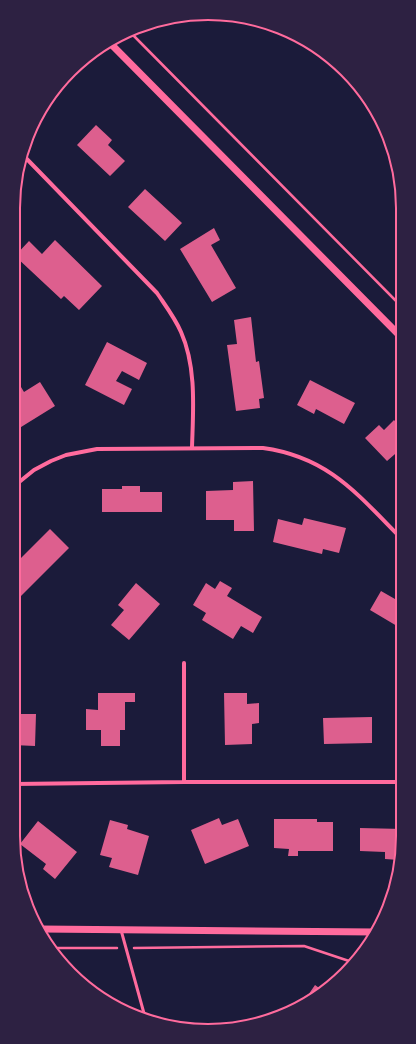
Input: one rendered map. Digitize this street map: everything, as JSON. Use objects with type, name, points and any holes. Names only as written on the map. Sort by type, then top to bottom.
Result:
[{"type":"street","points":[[113,45],[396,332]]},
{"type":"street","points":[[26,158],[157,293],[181,332],[192,370],[192,448]]},
{"type":"street","points":[[20,481],[34,470],[66,455],[97,449],[269,449],[293,454],[320,465],[349,485],[396,533]]},
{"type":"street","points":[[184,663],[184,782]]},
{"type":"street","points":[[20,784],[396,782]]},
{"type":"street","points":[[44,929],[370,932]]},
{"type":"lane","points":[[120,930],[144,1013]]},
{"type":"path","points":[[133,35],[396,301]]},
{"type":"path","points":[[58,948],[304,946],[348,961]]},
{"type":"building","points":[[96,125],[112,140],[108,145],[125,161],[110,176],[77,145]]},
{"type":"building","points":[[145,189],[182,223],[165,241],[128,207]]},
{"type":"building","points":[[214,228],[220,240],[211,245],[236,288],[212,302],[180,249]]},
{"type":"building","points":[[55,240],[102,286],[79,310],[64,296],[61,299],[20,261],[20,251],[29,241],[42,254]]},
{"type":"building","points":[[251,317],[256,362],[259,361],[264,398],[259,399],[260,408],[236,411],[227,345],[237,344],[234,320]]},
{"type":"building","points":[[107,342],[147,363],[139,380],[122,371],[116,381],[132,389],[124,405],[85,385]]},
{"type":"building","points":[[310,380],[355,403],[344,424],[316,409],[314,414],[297,405]]},
{"type":"building","points":[[40,382],[55,406],[20,428],[20,388],[24,392]]},
{"type":"building","points":[[394,420],[396,422],[396,453],[387,461],[365,438],[379,425],[384,430]]},
{"type":"building","points":[[253,481],[254,531],[234,531],[234,520],[206,520],[206,491],[233,490],[233,482]]},
{"type":"building","points":[[122,486],[140,486],[140,492],[162,492],[162,512],[102,512],[102,489],[122,489]]},
{"type":"building","points":[[304,518],[346,528],[339,553],[323,549],[322,554],[273,542],[278,519],[302,525]]},
{"type":"building","points":[[50,529],[69,548],[21,596],[20,559]]},
{"type":"building","points":[[220,581],[232,588],[227,596],[262,617],[253,633],[241,626],[233,639],[202,620],[206,613],[193,605],[206,583],[215,589]]},
{"type":"building","points":[[136,583],[160,604],[129,640],[111,625],[124,610],[118,605]]},
{"type":"building","points":[[381,591],[396,600],[396,625],[370,610]]},
{"type":"building","points":[[98,693],[135,693],[135,702],[125,702],[125,730],[120,730],[120,746],[101,746],[101,730],[86,730],[86,709],[98,710]]},
{"type":"building","points":[[224,693],[247,693],[247,704],[259,703],[259,723],[252,724],[252,744],[225,745]]},
{"type":"building","points":[[20,714],[36,714],[35,746],[20,745]]},
{"type":"building","points":[[372,717],[372,743],[324,744],[323,718]]},
{"type":"building","points":[[219,818],[222,825],[238,819],[249,846],[205,864],[191,830]]},
{"type":"building","points":[[274,819],[317,819],[317,822],[333,822],[333,851],[298,851],[298,856],[288,856],[289,849],[274,848]]},
{"type":"building","points":[[110,820],[128,825],[127,829],[149,836],[138,875],[109,867],[112,858],[100,855]]},
{"type":"building","points":[[38,821],[77,852],[55,879],[43,869],[46,864],[20,844]]},
{"type":"building","points":[[360,828],[396,829],[394,860],[385,859],[385,852],[360,851]]},
{"type":"building","points":[[315,985],[318,987],[312,992],[309,994]]}]
